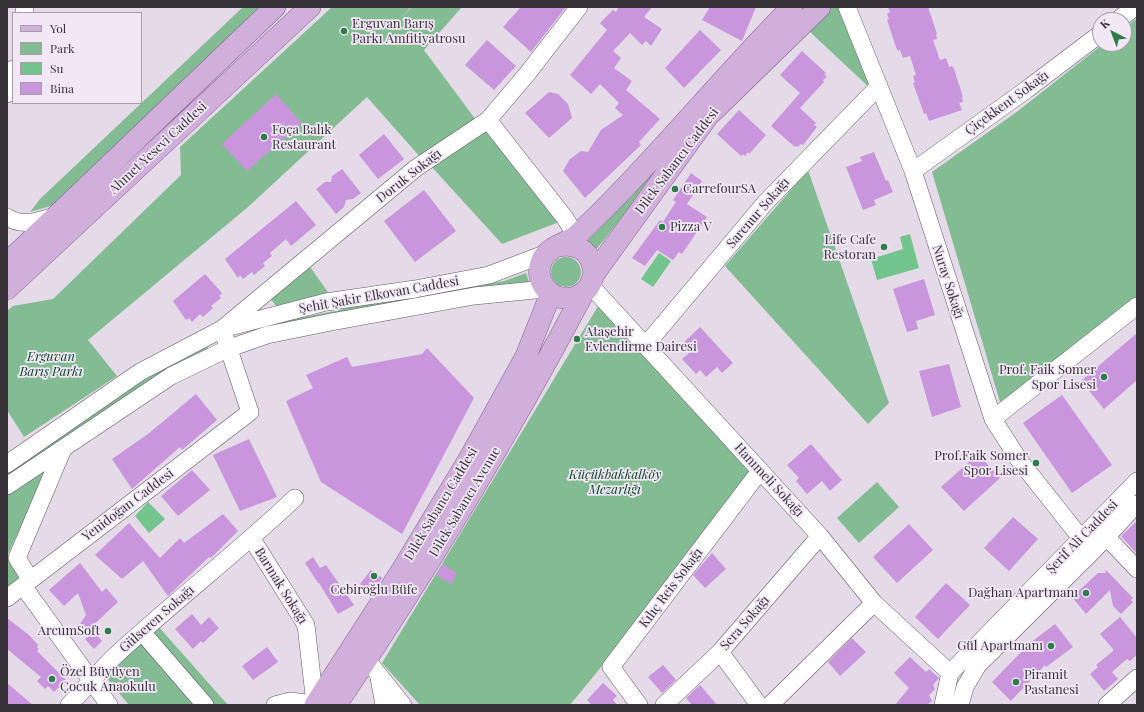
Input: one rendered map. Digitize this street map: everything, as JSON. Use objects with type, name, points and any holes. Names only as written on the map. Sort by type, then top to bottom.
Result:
[{"type":"main road","name":"Ahmet Yesevi Caddesi","points":[[7,263],[276,7]]},
{"type":"main road","name":"Ahmet Yesevi Caddesi","points":[[7,289],[310,7]]},
{"type":"main road","name":"Dilek Sabancı Caddesi","points":[[551,250],[576,236],[618,195],[792,7]]},
{"type":"main road","name":"Dilek Sabancı Caddesi","points":[[589,284],[708,116],[820,7]]},
{"type":"main road","points":[[564,245],[573,245],[581,249],[588,255],[593,264],[589,284],[568,298],[559,297],[548,291],[540,279],[542,260],[551,250],[564,245]]},
{"type":"main road","name":"Dilek Sabancı Avenue","points":[[336,705],[428,564],[489,462],[589,284]]},
{"type":"main road","name":"Dilek Sabancı Caddesi","points":[[315,705],[402,570],[469,459],[526,356],[548,291]]},
{"type":"street","name":"Doruk Sokağı","points":[[222,329],[416,168],[488,120],[527,74],[579,7]]},
{"type":"street","name":"Nuray Sokağı","points":[[847,7],[913,171],[993,419],[1019,460],[1092,552]]},
{"type":"street","name":"Çiçekkent Sokağı","points":[[913,171],[1026,90],[1092,40]]},
{"type":"street","points":[[7,94],[12,73]]},
{"type":"street","name":"Sarenur Sokağı","points":[[645,346],[765,202],[879,86]]},
{"type":"street","points":[[488,120],[565,218],[576,236]]},
{"type":"street","points":[[7,217],[11,220],[34,223],[55,216]]},
{"type":"street","name":"Şehit Şakir Elkovan Caddesi","points":[[7,464],[140,372],[222,329],[326,302],[414,289],[489,275],[551,250]]},
{"type":"street","name":"Hanımeli Sokağı","points":[[589,284],[820,536],[874,603],[950,673]]},
{"type":"street","name":"Şehit Şakir Elkovan Caddesi","points":[[7,486],[171,376],[227,349],[267,335],[474,296],[548,291]]},
{"type":"street","points":[[993,419],[1137,306]]},
{"type":"street","points":[[222,329],[227,349]]},
{"type":"street","name":"Yenidoğan Caddesi","points":[[7,598],[250,412],[227,349]]},
{"type":"street","points":[[62,449],[17,558],[27,582],[92,682],[109,705]]},
{"type":"street","name":"Kılıç Reis Sokağı","points":[[639,705],[611,667],[760,471]]},
{"type":"street","name":"Şerif Ali Caddesi","points":[[960,705],[965,687],[978,665],[1092,552],[1100,530],[1137,481]]},
{"type":"street","name":"Gülseren Sokağı","points":[[69,705],[92,682],[113,657],[252,539],[295,498]]},
{"type":"street","name":"Şerif Ali Caddesi","points":[[950,673],[1081,539],[1100,530],[1137,504]]},
{"type":"street","points":[[1100,530],[1137,569]]},
{"type":"street","name":"Sera Sokağı","points":[[664,705],[720,652],[820,536]]},
{"type":"street","name":"Barınak Sokağı","points":[[252,539],[306,624],[315,705]]},
{"type":"street","points":[[770,705],[874,603]]},
{"type":"street","points":[[142,632],[205,705]]},
{"type":"street","points":[[720,652],[759,705]]},
{"type":"street","points":[[366,660],[404,705]]},
{"type":"street","points":[[943,705],[950,673]]},
{"type":"street","points":[[379,677],[384,705]]},
{"type":"street","points":[[1107,705],[1137,678]]},
{"type":"street","points":[[275,705],[290,701],[315,705]]},
{"type":"green space","points":[[243,7],[263,7],[54,205],[30,212],[40,199]]},
{"type":"green space","name":"Erguvan Barış Parkı","points":[[332,7],[411,7],[398,20],[412,7],[462,7],[424,50],[476,120],[421,158],[367,97],[248,207],[88,340],[117,376],[24,437],[7,410],[7,311],[13,306],[53,299],[181,175],[180,147]]},
{"type":"green space","points":[[805,7],[811,7],[698,122],[595,251],[587,241],[633,195],[695,118]]},
{"type":"green space","points":[[826,7],[842,7],[873,91],[807,29]]},
{"type":"green space","points":[[1137,18],[1137,303],[1000,402],[932,172],[1018,111],[1093,52],[1132,52],[1132,22]]},
{"type":"green space","points":[[487,124],[559,222],[502,244],[430,165]]},
{"type":"green space","points":[[808,170],[889,403],[868,424],[725,266]]},
{"type":"green space","points":[[566,257],[577,261],[581,272],[577,283],[566,287],[555,283],[551,272],[555,261]]},
{"type":"green space","points":[[308,264],[330,295],[277,307],[268,296]]},
{"type":"green space","points":[[526,273],[529,282],[254,331],[252,327],[335,311],[372,302],[435,294],[504,281]]},
{"type":"green space","name":"Küçükbakkalköy Mezarlığı","points":[[600,303],[755,479],[570,705],[420,705],[382,663]]},
{"type":"green space","points":[[207,344],[208,349],[7,477],[7,471],[165,366]]},
{"type":"green space","points":[[51,465],[7,556],[7,494]]},
{"type":"green space","points":[[877,482],[899,507],[859,543],[837,518]]},
{"type":"green space","points":[[7,556],[22,579],[7,589]]},
{"type":"green space","points":[[158,626],[227,704],[129,705],[104,675]]},
{"type":"water","points":[[910,234],[919,268],[877,280],[871,259],[903,249],[900,237]]},
{"type":"water","points":[[659,253],[671,261],[653,287],[641,279]]},
{"type":"water","points":[[148,502],[165,519],[149,533],[135,516]]},
{"type":"building","points":[[521,7],[566,7],[531,52],[503,27]]},
{"type":"building","points":[[619,7],[652,7],[644,17],[662,29],[651,46],[646,41],[642,45],[630,33],[613,51],[621,58],[614,68],[632,81],[626,90],[660,119],[639,142],[641,145],[585,198],[563,171],[570,159],[581,151],[588,152],[601,130],[623,115],[615,108],[619,103],[600,84],[591,94],[570,75],[607,30],[600,23],[613,10],[616,12]]},
{"type":"building","points":[[710,7],[756,7],[742,41],[702,20]]},
{"type":"building","points":[[888,7],[928,7],[937,34],[937,39],[933,40],[940,60],[946,58],[949,67],[952,66],[954,69],[963,97],[963,102],[959,103],[962,110],[929,121],[926,113],[924,114],[913,83],[915,82],[913,76],[916,75],[910,56],[903,58],[900,50],[898,51],[896,47],[887,20],[889,19],[887,14],[890,12]]},
{"type":"building","points":[[700,30],[721,50],[684,88],[665,68]]},
{"type":"building","points":[[487,40],[516,66],[494,90],[465,65]]},
{"type":"building","points":[[802,51],[826,73],[824,74],[827,77],[800,108],[816,123],[814,125],[817,127],[803,145],[801,144],[798,147],[795,147],[771,126],[800,93],[780,75]]},
{"type":"building","points":[[549,92],[558,94],[568,104],[572,118],[549,138],[525,113]]},
{"type":"building","points":[[276,94],[302,123],[247,171],[222,144]]},
{"type":"building","points":[[739,110],[766,135],[749,154],[748,152],[745,156],[743,154],[741,156],[717,134]]},
{"type":"building","points":[[384,134],[404,159],[378,179],[359,155]]},
{"type":"building","points":[[874,152],[886,181],[888,180],[893,192],[874,200],[876,205],[863,210],[846,167],[862,161],[860,157]]},
{"type":"building","points":[[342,169],[361,193],[353,199],[346,200],[344,207],[336,214],[316,189],[325,182],[331,182],[332,176]]},
{"type":"building","points":[[691,173],[702,181],[687,204],[707,217],[682,254],[679,252],[673,260],[657,250],[645,266],[632,258],[660,220],[663,222],[676,202],[673,200]]},
{"type":"building","points":[[424,190],[456,231],[415,262],[384,221]]},
{"type":"building","points":[[296,201],[316,225],[291,246],[286,239],[270,253],[272,256],[263,263],[265,266],[254,275],[252,272],[243,279],[240,275],[238,278],[225,259]]},
{"type":"building","points":[[205,274],[222,293],[219,296],[221,298],[211,306],[213,308],[203,317],[200,314],[192,322],[189,318],[186,320],[173,301]]},
{"type":"building","points":[[924,279],[935,315],[916,321],[918,329],[907,332],[893,289]]},
{"type":"building","points":[[700,327],[733,363],[722,373],[717,367],[706,377],[700,370],[696,374],[682,359],[689,353],[681,345]]},
{"type":"building","points":[[1137,333],[1137,380],[1104,409],[1081,381]]},
{"type":"building","points":[[427,348],[474,398],[402,534],[321,482],[286,401],[313,388],[306,375],[347,357],[352,367],[422,354]]},
{"type":"building","points":[[949,364],[961,407],[932,417],[919,371]]},
{"type":"building","points":[[196,394],[217,420],[182,450],[180,447],[132,489],[112,459],[148,434]]},
{"type":"building","points":[[1062,395],[1112,465],[1072,493],[1023,423]]},
{"type":"building","points":[[249,439],[277,497],[240,511],[213,455]]},
{"type":"building","points":[[811,444],[842,480],[830,491],[822,481],[807,494],[796,481],[799,478],[787,465]]},
{"type":"building","points":[[978,454],[1000,478],[964,511],[941,487]]},
{"type":"building","points":[[192,470],[210,490],[178,516],[161,496]]},
{"type":"building","points":[[223,514],[238,531],[211,558],[209,557],[168,596],[143,561],[122,579],[95,555],[129,523],[160,558],[180,538],[184,543]]},
{"type":"building","points":[[1013,517],[1038,539],[1009,571],[984,548]]},
{"type":"building","points":[[1137,521],[1137,554],[1121,536]]},
{"type":"building","points":[[909,524],[933,550],[897,583],[873,557]]},
{"type":"building","points":[[712,553],[726,569],[705,588],[693,575]]},
{"type":"building","points":[[313,557],[320,568],[326,565],[354,605],[338,614],[305,563]]},
{"type":"building","points":[[80,563],[102,592],[106,588],[118,602],[89,629],[80,624],[86,615],[78,593],[64,606],[49,590]]},
{"type":"building","points":[[443,564],[457,573],[451,584],[436,575]]},
{"type":"building","name":"Dağhan Apartmanı","points":[[1105,569],[1133,598],[1131,600],[1133,602],[1121,614],[1113,606],[1110,590],[1086,614],[1072,597],[1098,573],[1106,573]]},
{"type":"building","points":[[371,570],[382,578],[371,593],[360,584]]},
{"type":"building","points":[[946,583],[970,605],[938,639],[915,617]]},
{"type":"building","points":[[192,614],[201,625],[209,617],[219,628],[203,643],[201,641],[193,649],[175,629]]},
{"type":"building","points":[[1120,617],[1137,638],[1137,655],[1130,661],[1127,659],[1112,672],[1118,679],[1104,691],[1090,674],[1098,667],[1096,665],[1113,651],[1113,649],[1100,634]]},
{"type":"building","points":[[7,618],[29,635],[38,645],[37,647],[39,649],[37,651],[66,680],[54,692],[48,686],[45,689],[37,681],[41,677],[7,649]]},
{"type":"building","points":[[1055,624],[1073,647],[1046,667],[1045,665],[1011,701],[992,682],[1029,644]]},
{"type":"building","points":[[94,632],[102,641],[94,649],[85,639]]},
{"type":"building","points":[[852,638],[866,652],[840,676],[828,662]]},
{"type":"building","points":[[267,647],[278,662],[253,680],[242,666]]},
{"type":"building","points":[[910,657],[926,672],[929,669],[939,678],[933,685],[935,689],[929,695],[932,701],[927,705],[895,705],[909,688],[894,673]]},
{"type":"building","points":[[663,665],[676,680],[662,693],[648,677]]},
{"type":"building","points":[[7,683],[33,705],[7,705]]},
{"type":"building","points":[[603,683],[617,696],[613,700],[617,705],[592,705],[587,700]]},
{"type":"building","points":[[700,685],[717,705],[692,705],[686,698]]},
{"type":"place","name":"Erguvan Barış Parkı Amfitiyatrosu","points":[[344,31]]},
{"type":"place","name":"Foça Balık Restaurant","points":[[264,137]]},
{"type":"place","name":"CarrefourSA","points":[[675,189]]},
{"type":"place","name":"Pizza V","points":[[662,227]]},
{"type":"place","name":"Life Cafe Restoran","points":[[884,247]]},
{"type":"place","name":"Ataşehir Evlendirme Dairesi","points":[[577,339]]},
{"type":"place","name":"Prof. Faik Somer Spor Lisesi","points":[[1104,377]]},
{"type":"place","name":"Prof.Faik Somer Spor Lisesi","points":[[1036,463]]},
{"type":"place","name":"Cebiroğlu Büfe","points":[[374,576]]},
{"type":"place","name":"Dağhan Apartmanı","points":[[1086,593]]},
{"type":"place","name":"ArcumSoft","points":[[108,631]]},
{"type":"place","name":"Gül Apartmanı","points":[[1051,646]]},
{"type":"place","name":"Özel Büyüyen Çocuk Anaokulu","points":[[52,679]]},
{"type":"place","name":"Piramit Pastanesi","points":[[1016,682]]}]
